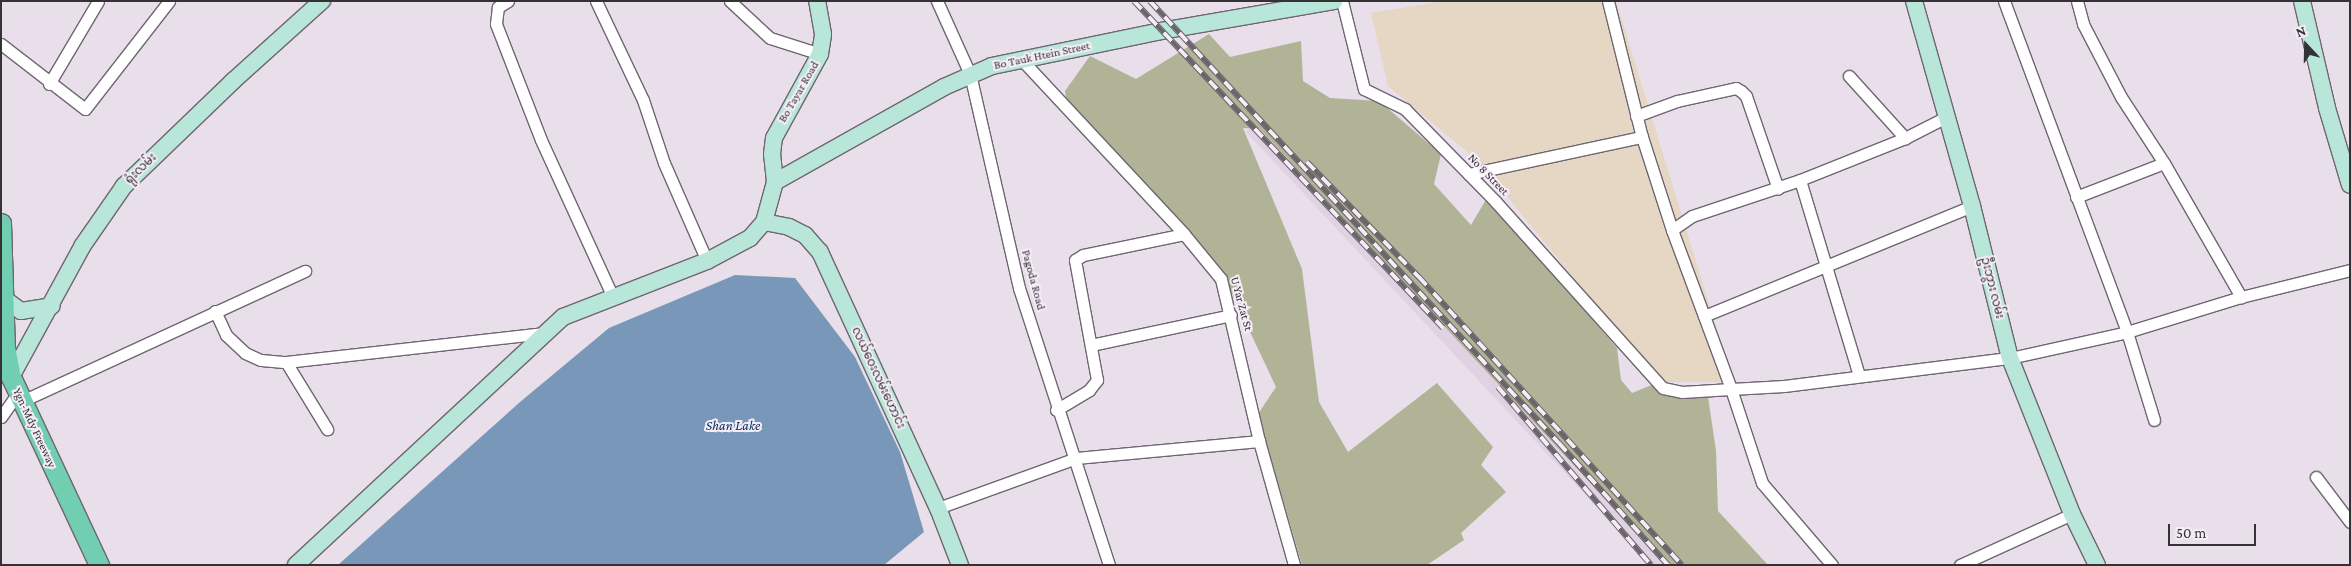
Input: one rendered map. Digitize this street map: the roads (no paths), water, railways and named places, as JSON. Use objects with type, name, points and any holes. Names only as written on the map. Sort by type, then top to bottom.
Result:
[{"type":"main road","name":"Ygn-Mdy Freeway","points":[[1,223],[5,346],[12,389],[99,565]]},
{"type":"street","points":[[49,84],[98,1]]},
{"type":"street","points":[[1,44],[49,84],[85,109],[169,1]]},
{"type":"street","name":"ရုံးလမ်း","points":[[12,389],[84,245],[124,186],[232,80],[322,1]]},
{"type":"street","points":[[508,1],[498,7],[496,24],[541,140],[613,297]]},
{"type":"street","points":[[596,1],[643,100],[664,163],[707,261]]},
{"type":"street","points":[[730,1],[770,38],[820,54]]},
{"type":"street","name":"Bo Tayar Road","points":[[764,222],[775,182],[774,138],[820,54],[823,34],[817,1]]},
{"type":"street","name":"Pagoda Road","points":[[937,1],[970,74],[1019,288],[1056,410],[1076,458],[1109,565]]},
{"type":"street","name":"Bo Tauk Htein Street","points":[[775,182],[970,74],[1021,59],[1334,1]]},
{"type":"street","name":"No 8 Street","points":[[1342,1],[1364,88],[1405,109],[1469,174],[1641,363],[1653,379],[1671,391],[1731,389],[2010,358],[2128,332],[2241,297],[2350,270]]},
{"type":"street","points":[[1608,1],[1642,137],[1672,230],[1731,389],[1762,483],[1832,565]]},
{"type":"street","name":"ဦးဘွား လမ်း","points":[[1914,1],[1972,206],[2010,358],[2072,514],[2098,565]]},
{"type":"street","points":[[2004,1],[2128,332],[2154,420]]},
{"type":"street","points":[[2077,1],[2083,24],[2121,97],[2164,163],[2241,297]]},
{"type":"street","points":[[2302,1],[2327,108],[2350,185]]},
{"type":"street","name":"U Yar Zat St","points":[[1021,59],[1184,234],[1221,279],[1231,315],[1259,441],[1294,565]]},
{"type":"street","points":[[1849,76],[1905,138]]},
{"type":"street","points":[[1636,116],[1677,102],[1736,88],[1746,96],[1778,189]]},
{"type":"street","points":[[1672,230],[1692,216],[1778,189],[1905,138],[1946,117]]},
{"type":"street","points":[[1469,174],[1642,137]]},
{"type":"street","points":[[2076,197],[2164,163]]},
{"type":"street","points":[[1800,180],[1858,375]]},
{"type":"street","points":[[1704,316],[1826,263],[1972,206]]},
{"type":"street","points":[[296,565],[544,333],[568,314],[707,261],[750,238],[764,222]]},
{"type":"street","name":"လယ်ဝေးလမ်းဟောင်း","points":[[764,222],[790,226],[805,235],[820,252],[938,508],[960,565]]},
{"type":"street","points":[[1056,410],[1089,390],[1096,380],[1075,263],[1077,257],[1184,234]]},
{"type":"street","points":[[1,417],[12,389],[216,312],[305,271]]},
{"type":"street","points":[[3,298],[21,311],[52,306]]},
{"type":"street","points":[[216,312],[226,335],[245,353],[261,360],[286,362],[544,333]]},
{"type":"street","points":[[1091,345],[1231,315]]},
{"type":"street","points":[[286,362],[327,429]]},
{"type":"street","points":[[938,508],[1076,458],[1259,441]]},
{"type":"street","points":[[2316,477],[2350,522]]},
{"type":"street","points":[[1960,565],[2072,514]]},
{"type":"water","name":"Shan Lake","points":[[735,275],[795,278],[855,357],[900,452],[924,532],[884,565],[338,565],[520,402],[609,328]]},
{"type":"railway","points":[[1134,1],[1443,328]]},
{"type":"railway","points":[[1150,1],[1559,443],[1668,565]]},
{"type":"railway","points":[[1307,162],[1419,277],[1682,565]]},
{"type":"railway","points":[[1498,387],[1651,565]]}]
